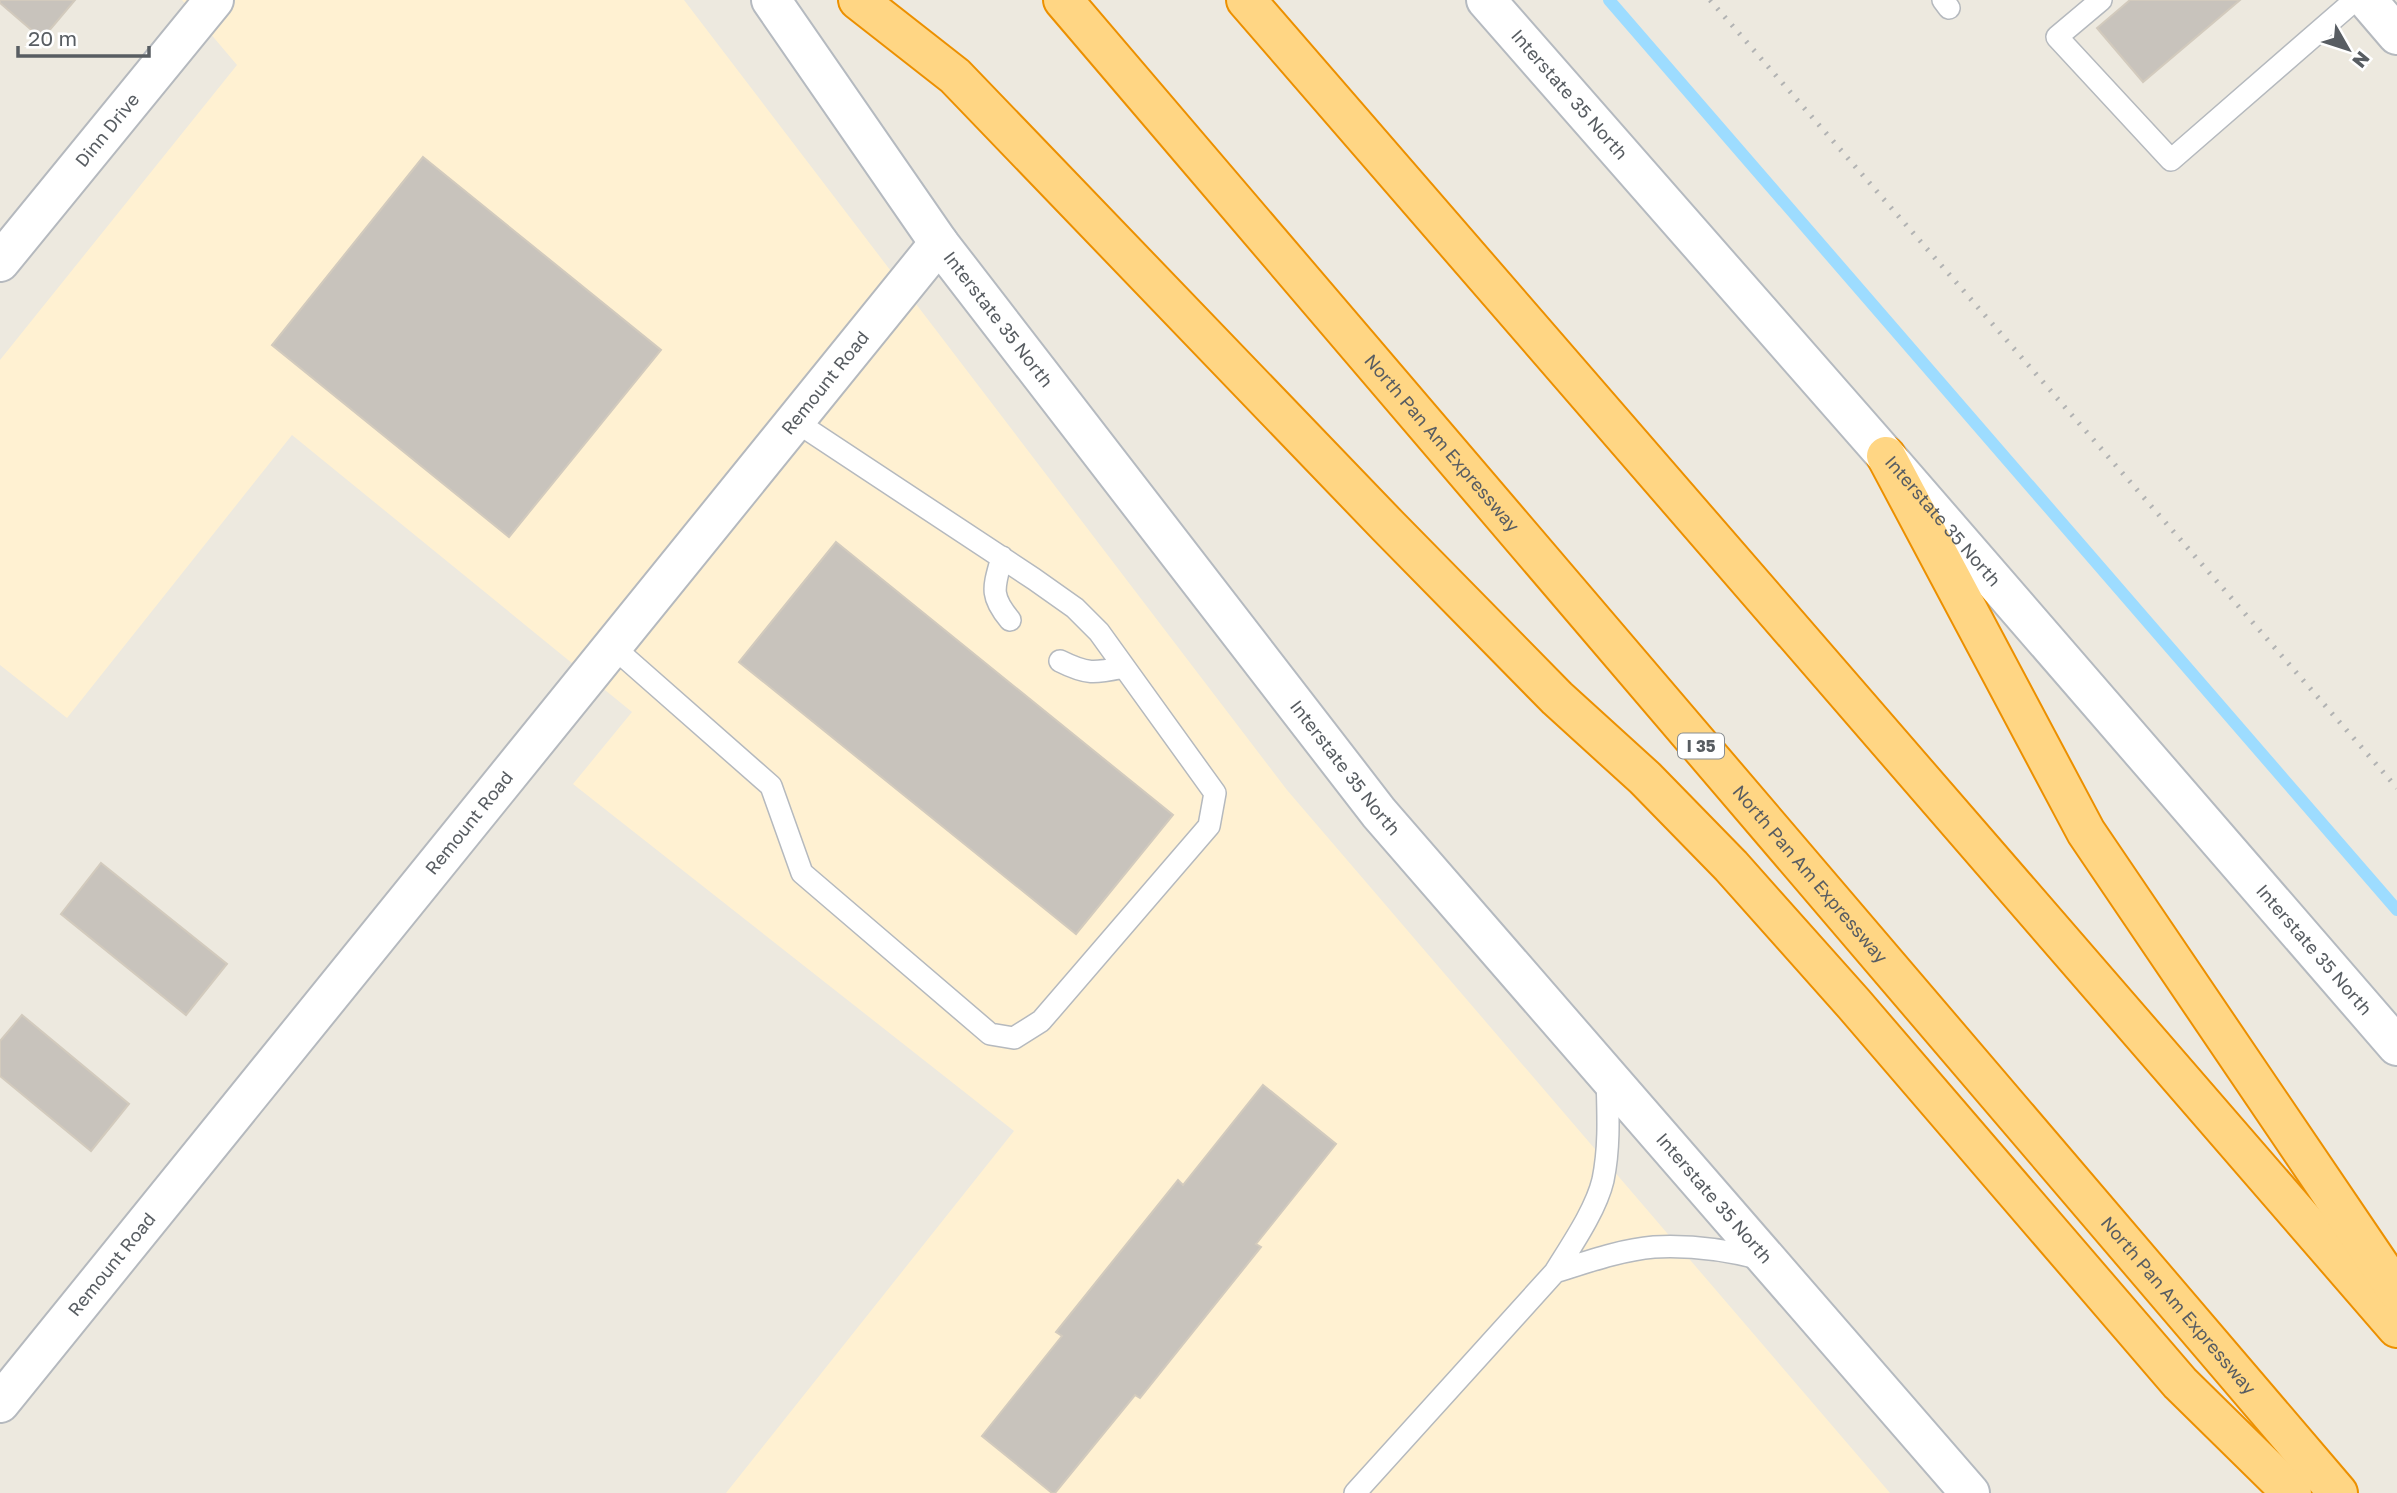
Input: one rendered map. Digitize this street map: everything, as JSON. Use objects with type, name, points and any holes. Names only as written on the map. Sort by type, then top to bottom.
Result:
[{"type":"highway","points":[[858,0],[955,76],[1387,525],[1558,698],[1644,778],[1731,866],[1854,1004],[2180,1383],[2292,1493]]},
{"type":"highway","name":"North Pan Am Expressway","points":[[1063,0],[2338,1493]]},
{"type":"highway","points":[[1246,0],[2397,1328]]},
{"type":"highway","points":[[1886,456],[2086,832],[2397,1291]]},
{"type":"main road","name":"Dinn Drive","points":[[0,262],[214,0]]},
{"type":"main road","name":"Interstate 35 North","points":[[771,0],[939,243],[1379,813],[1970,1493]]},
{"type":"main road","name":"Interstate 35 North","points":[[1486,0],[1886,456],[2397,1046]]},
{"type":"main road","points":[[2367,0],[2397,35]]},
{"type":"main road","name":"Remount Road","points":[[0,1403],[939,243]]},
{"type":"lane","points":[[2101,0],[2057,37],[2171,160],[2355,0]]},
{"type":"lane","points":[[612,646],[771,786],[802,873],[990,1034],[1014,1038],[1041,1021],[1209,826],[1215,793],[1099,632],[1075,608],[794,421]]},
{"type":"lane","points":[[1002,557],[994,589],[997,605],[1010,620]]},
{"type":"lane","points":[[1060,661],[1081,671],[1097,672],[1124,667]]},
{"type":"lane","points":[[1355,1493],[1555,1272],[1581,1230],[1602,1183],[1609,1136],[1607,1075]]},
{"type":"lane","points":[[1555,1272],[1606,1256],[1654,1247],[1724,1249],[1767,1260]]},
{"type":"shaded area","points":[[182,0],[684,0],[1287,790],[1890,1493],[726,1493],[1014,1131],[573,784],[632,712],[292,435],[67,718],[0,665],[0,360],[237,65]]},
{"type":"building","points":[[0,0],[75,0],[42,39],[0,3]]},
{"type":"building","points":[[2130,0],[2240,0],[2143,82],[2097,28]]},
{"type":"building","points":[[423,157],[661,350],[509,537],[272,345]]},
{"type":"building","points":[[836,542],[1173,815],[1076,934],[739,662]]},
{"type":"building","points":[[101,863],[227,964],[186,1015],[61,914]]},
{"type":"building","points":[[22,1015],[129,1104],[91,1151],[0,1076],[0,1041]]},
{"type":"building","points":[[1263,1085],[1336,1144],[1256,1244],[1261,1247],[1140,1398],[1135,1395],[1055,1493],[1052,1493],[982,1436],[1062,1336],[1056,1332],[1178,1180],[1183,1185]]},
{"type":"waterway","points":[[1609,0],[2397,910]]},
{"type":"railway","points":[[1710,0],[2397,788]]}]
